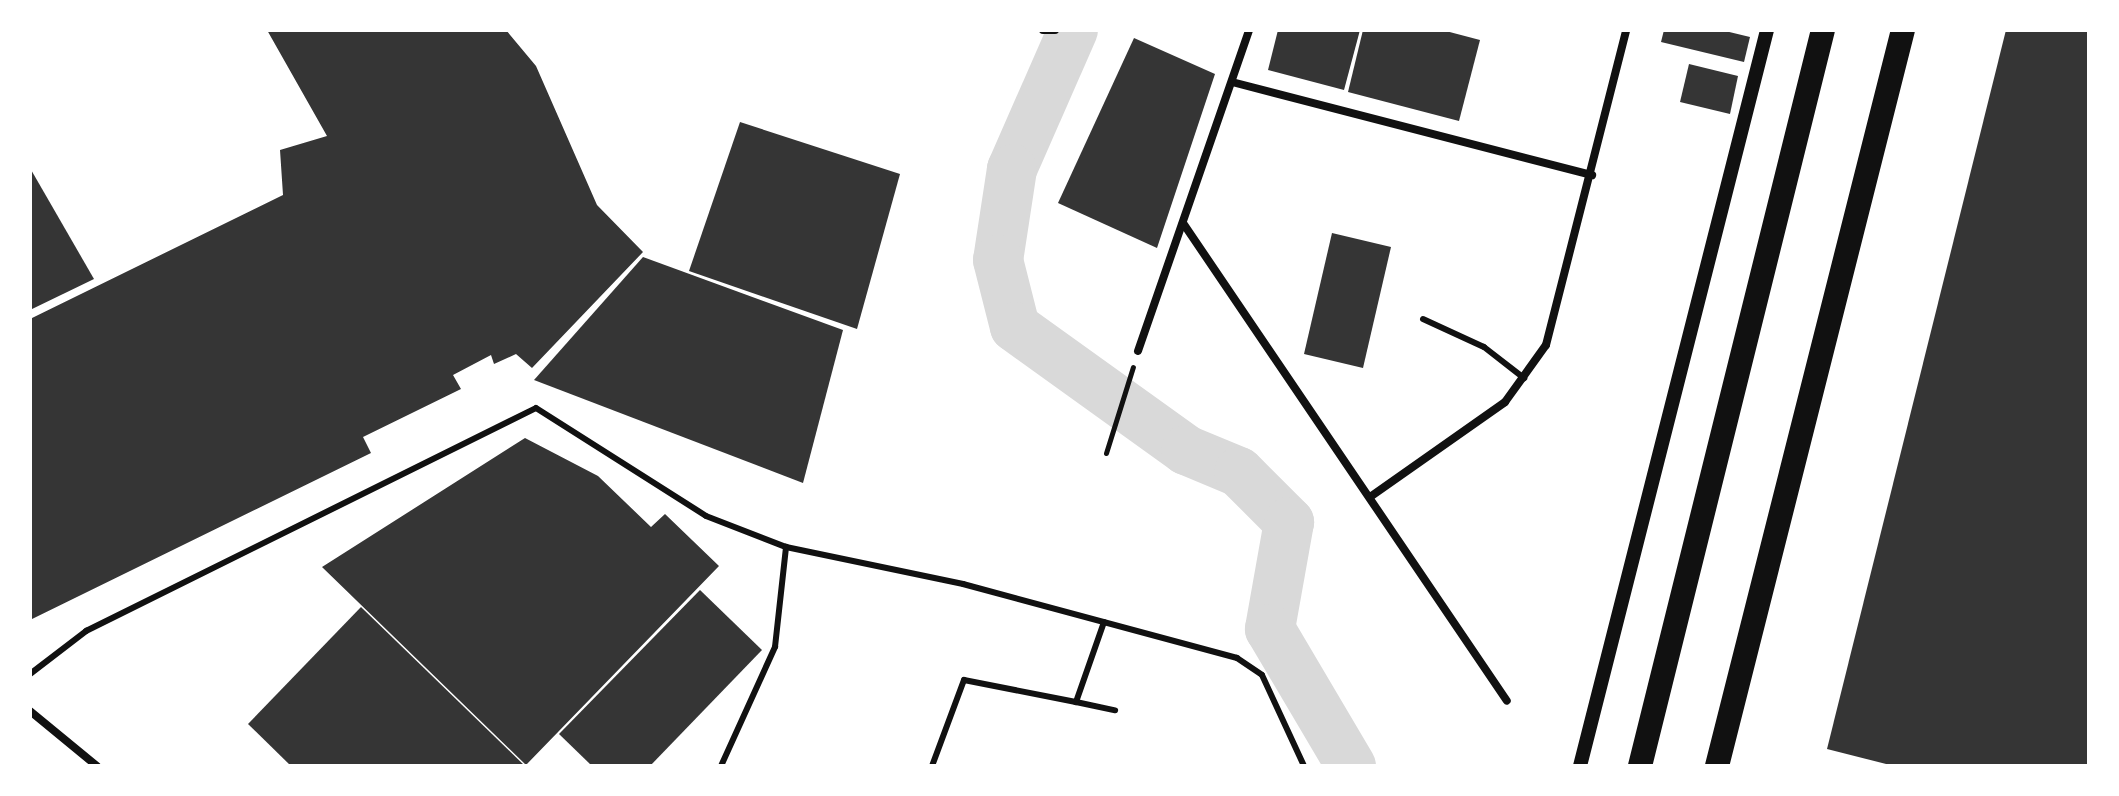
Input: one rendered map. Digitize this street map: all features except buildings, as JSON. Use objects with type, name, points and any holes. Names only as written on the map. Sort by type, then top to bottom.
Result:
[{"type":"highway","points":[[1640,766],[1823,30]]},
{"type":"highway","points":[[1717,766],[1903,30]]},
{"type":"street","points":[[1043,30],[1055,30]]},
{"type":"street","points":[[1138,351],[1249,30]]},
{"type":"street","points":[[1370,497],[1505,402],[1546,345],[1592,175],[1626,30]]},
{"type":"street","points":[[1580,766],[1767,30]]},
{"type":"street","points":[[1232,82],[1592,175]]},
{"type":"street","points":[[1183,223],[1507,701]]},
{"type":"street","points":[[30,711],[97,766]]},
{"type":"lane","points":[[1423,319],[1484,347],[1524,378]]},
{"type":"lane","points":[[30,674],[86,631],[528,409],[567,422],[706,516],[786,547],[1104,622],[1237,658],[1262,675],[1304,766]]},
{"type":"lane","points":[[721,766],[775,647],[786,547]]},
{"type":"lane","points":[[1076,702],[1104,622]]},
{"type":"lane","points":[[30,663],[39,667]]},
{"type":"lane","points":[[932,766],[964,680],[1115,710]]},
{"type":"path","points":[[1106,453],[1138,351]]},
{"type":"waterway","points":[[1073,30],[1012,169],[998,260],[1015,327],[1186,450],[1239,472],[1289,522],[1270,629],[1351,766]]}]
